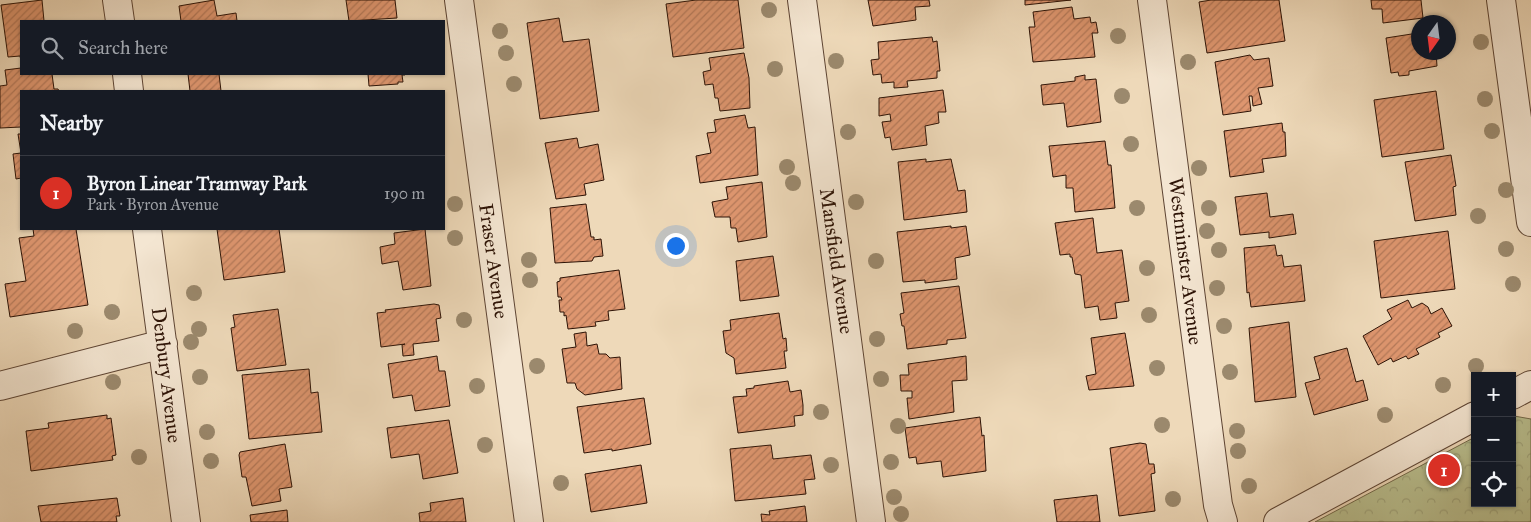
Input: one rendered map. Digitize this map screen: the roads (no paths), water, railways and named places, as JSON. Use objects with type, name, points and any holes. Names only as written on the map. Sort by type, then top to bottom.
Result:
[{"type":"street","points":[[117,0],[120,20]]},
{"type":"street","name":"Fraser Avenue","points":[[459,0],[529,522]]},
{"type":"street","name":"Mansfield Avenue","points":[[802,0],[871,522]]},
{"type":"street","name":"Westminster Avenue","points":[[1152,0],[1217,495],[1223,522]]},
{"type":"street","points":[[1501,0],[1531,222]]},
{"type":"street","points":[[127,75],[129,90]]},
{"type":"street","name":"Denbury Avenue","points":[[147,230],[186,522]]},
{"type":"street","points":[[0,386],[162,344]]},
{"type":"street","points":[[1516,394],[1531,385]]},
{"type":"street","points":[[1278,522],[1473,417]]},
{"type":"place","name":"Byron Linear Tramway Park","points":[[1444,470]]}]
